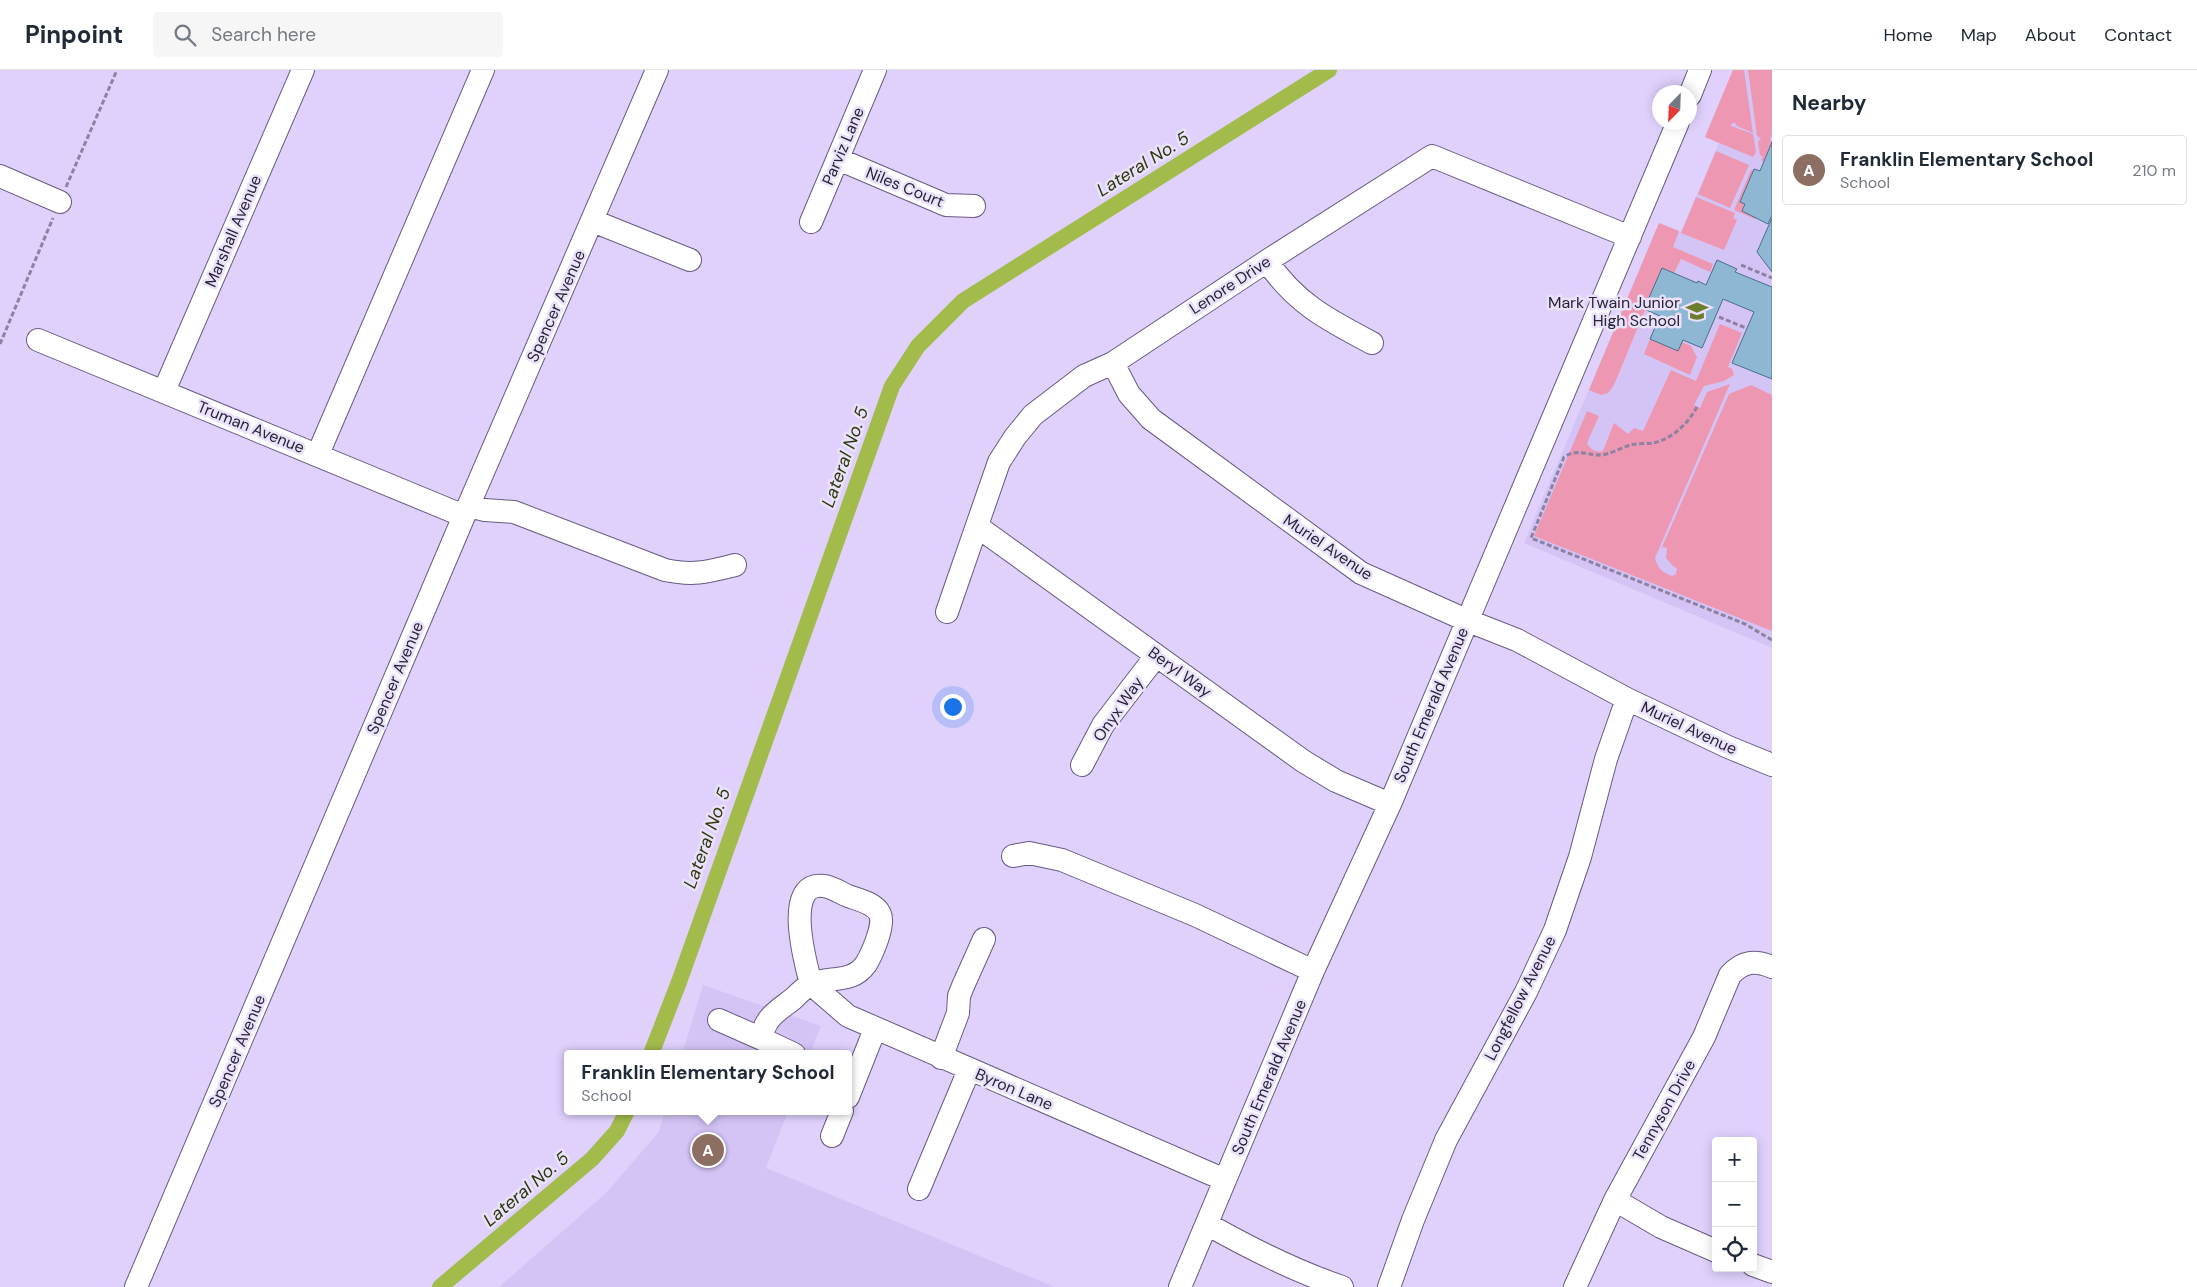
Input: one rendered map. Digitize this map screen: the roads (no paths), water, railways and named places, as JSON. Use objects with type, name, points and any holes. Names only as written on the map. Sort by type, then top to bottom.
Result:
[{"type":"street","name":"Marshall Avenue","points":[[164,391],[302,70]]},
{"type":"street","points":[[318,454],[483,70]]},
{"type":"street","name":"Spencer Avenue","points":[[136,1287],[466,511],[657,70]]},
{"type":"street","name":"Parviz Lane","points":[[812,222],[875,70]]},
{"type":"street","points":[[1694,85],[1700,70]]},
{"type":"street","name":"South Emerald Avenue","points":[[1180,1287],[1313,970],[1390,804],[1466,620],[1566,392],[1675,130]]},
{"type":"street","name":"Lenore Drive","points":[[947,612],[999,462],[1015,437],[1033,415],[1084,376],[1113,363],[1267,261],[1432,156],[1630,237]]},
{"type":"street","name":"Niles Court","points":[[838,159],[946,205],[974,206]]},
{"type":"street","points":[[0,176],[60,202]]},
{"type":"street","points":[[593,220],[690,260]]},
{"type":"street","points":[[1267,261],[1279,279],[1302,302],[1331,321],[1372,343]]},
{"type":"street","name":"Truman Avenue","points":[[38,340],[318,454],[466,511],[514,512],[665,570],[678,573],[704,573],[735,566]]},
{"type":"street","name":"Muriel Avenue","points":[[1113,363],[1129,394],[1151,419],[1361,573],[1466,620],[1517,640],[1627,699],[1728,747],[1772,765]]},
{"type":"street","name":"Beryl Way","points":[[978,527],[1303,761],[1336,781],[1390,804]]},
{"type":"street","name":"Onyx Way","points":[[1082,765],[1103,726],[1156,656]]},
{"type":"street","name":"Longfellow Avenue","points":[[1389,1287],[1413,1220],[1446,1140],[1526,992],[1555,930],[1580,857],[1606,759],[1627,699]]},
{"type":"street","points":[[1013,856],[1030,853],[1062,860],[1195,915],[1313,970]]},
{"type":"street","points":[[762,1038],[762,1033],[769,1018],[811,984],[844,979],[857,974],[866,964],[881,927],[881,916],[875,907],[823,886],[812,888],[804,895],[799,907],[800,929],[811,984]]},
{"type":"street","points":[[941,1058],[958,1013],[959,996],[984,939]]},
{"type":"street","name":"Tennyson Drive","points":[[1576,1287],[1615,1200],[1704,1037],[1730,975],[1738,967],[1748,962],[1759,962],[1772,967]]},
{"type":"street","name":"Byron Lane","points":[[811,984],[848,1016],[875,1029],[1225,1180]]},
{"type":"street","points":[[718,1020],[786,1050]]},
{"type":"street","points":[[852,1087],[875,1029]]},
{"type":"street","points":[[920,1189],[969,1070]]},
{"type":"street","points":[[832,1136],[840,1115]]},
{"type":"street","points":[[1615,1200],[1661,1227],[1712,1249]]},
{"type":"street","points":[[1207,1224],[1246,1246],[1298,1271],[1342,1287]]},
{"type":"street","points":[[1757,1266],[1772,1272]]},
{"type":"waterway","name":"Lateral No. 5","points":[[653,1050],[679,982],[892,386],[918,346],[963,301],[1329,70]]},
{"type":"waterway","name":"Lateral No. 5","points":[[440,1287],[592,1159],[617,1131],[625,1115]]},
{"type":"place","name":"Mark Twain Junior High School","points":[[1697,311]]},
{"type":"place","name":"Franklin Elementary School","points":[[708,1150]]}]
